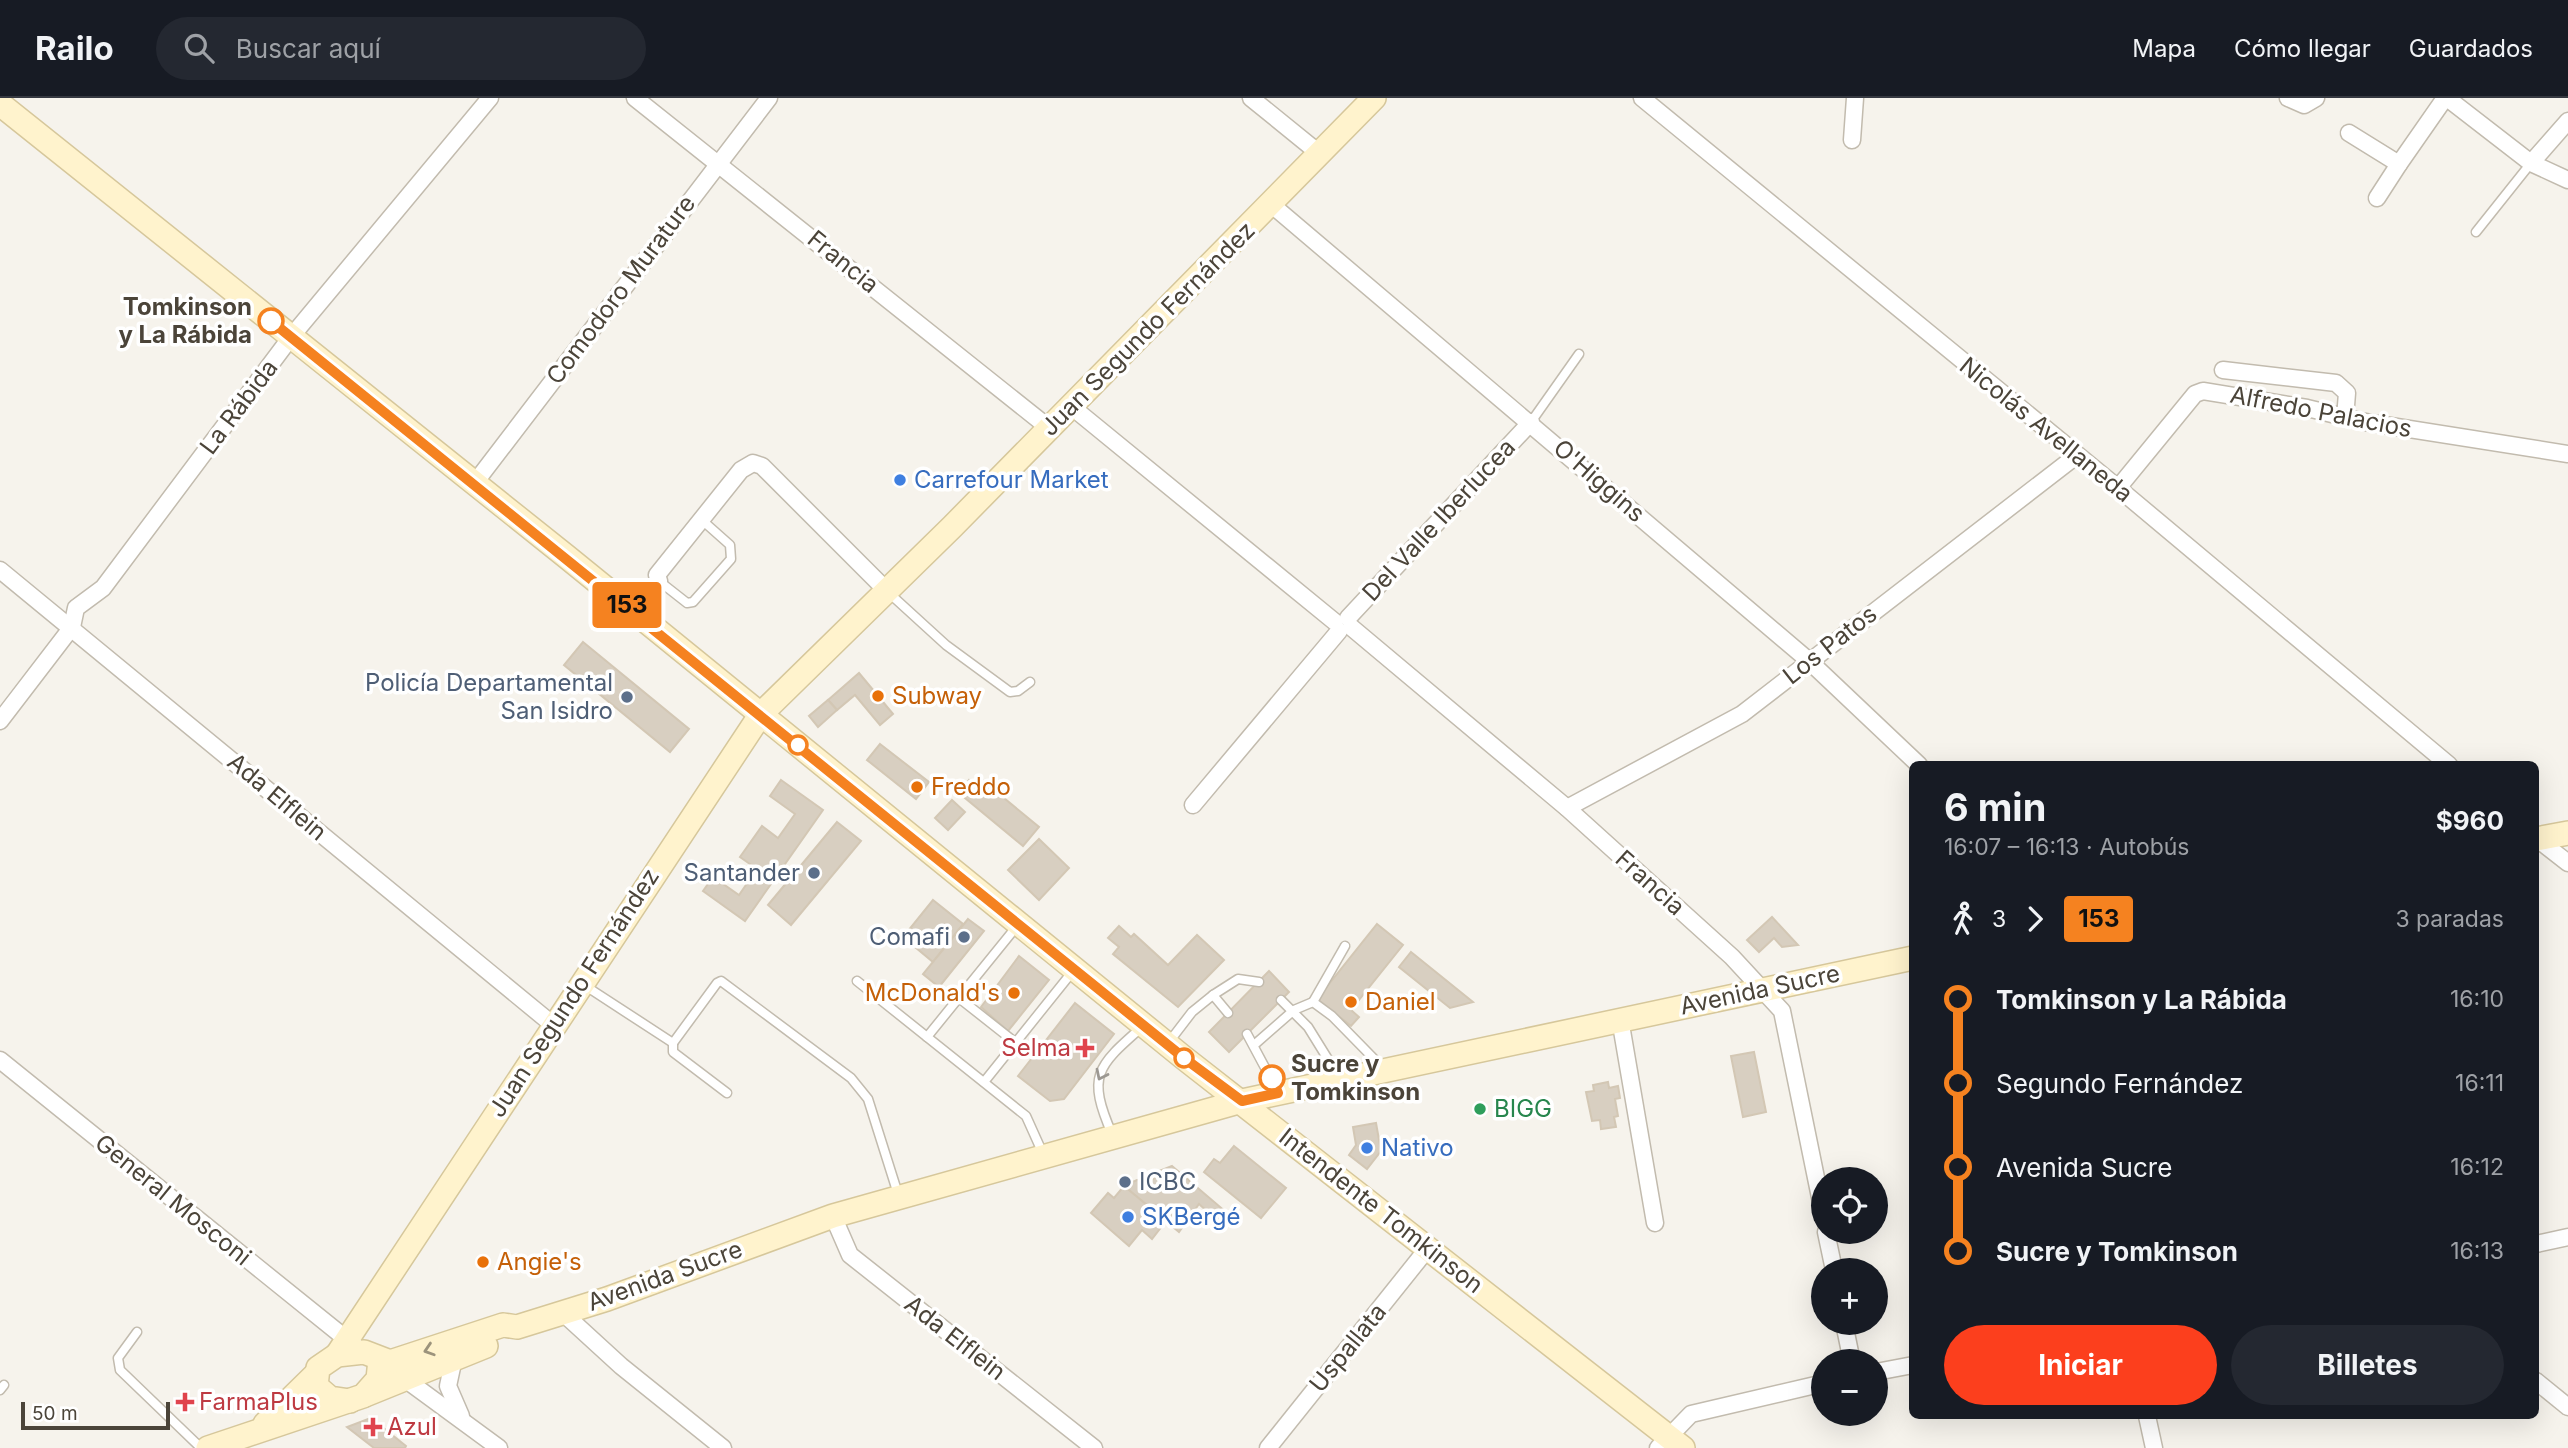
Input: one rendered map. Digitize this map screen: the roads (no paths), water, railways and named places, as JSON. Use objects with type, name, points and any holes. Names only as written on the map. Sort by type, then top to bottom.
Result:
[{"type":"main road","name":"Juan Segundo Fernández","points":[[361,1352],[375,1299],[552,1024],[761,714],[1072,407],[1374,98]]},
{"type":"main road","name":"Intendente Tomkinson","points":[[0,104],[1144,1025],[1429,1248],[1670,1444]]},
{"type":"main road","points":[[2539,838],[2568,833]]},
{"type":"main road","name":"Avenida Sucre","points":[[361,1352],[390,1362],[503,1325],[517,1326],[833,1216],[1242,1101],[1909,959]]},
{"type":"main road","name":"Juan Segundo Fernández","points":[[361,1352],[375,1299]]},
{"type":"main road","name":"Avenida Sucre","points":[[208,1448],[357,1399],[508,1337],[517,1326]]},
{"type":"main road","points":[[361,1352],[378,1379],[357,1399],[324,1394],[316,1386],[315,1375],[322,1362],[361,1352]]},
{"type":"main road","name":"Avenida Sucre","points":[[257,1431],[284,1409],[315,1375]]},
{"type":"street","name":"La Rábida","points":[[0,721],[72,627],[76,608],[103,588],[291,337],[490,98]]},
{"type":"street","name":"Francia","points":[[635,98],[1049,428]]},
{"type":"street","name":"Comodoro Murature","points":[[474,484],[769,98]]},
{"type":"street","points":[[1251,98],[1320,154]]},
{"type":"street","name":"Nicolás Avellaneda","points":[[1642,98],[2118,488],[2444,761]]},
{"type":"street","points":[[1852,140],[1856,98]]},
{"type":"street","points":[[2288,98],[2304,104],[2316,98]]},
{"type":"street","points":[[2376,198],[2446,98],[2531,163],[2568,180]]},
{"type":"street","points":[[2531,163],[2568,121]]},
{"type":"street","points":[[2349,133],[2399,164]]},
{"type":"street","name":"O'Higgins","points":[[1272,205],[1531,422],[1808,660],[1915,761]]},
{"type":"street","points":[[2223,370],[2336,383],[2347,393],[2345,418]]},
{"type":"street","name":"Alfredo Palacios","points":[[2118,488],[2195,394],[2203,391],[2345,418],[2568,454]]},
{"type":"street","name":"Francia","points":[[1072,407],[1567,808],[1765,989],[1782,1011],[1814,1167]]},
{"type":"street","name":"Del Valle Iberlucea","points":[[1194,805],[1343,624],[1531,422]]},
{"type":"street","name":"Los Patos","points":[[1567,808],[1742,714],[1808,660],[2076,456]]},
{"type":"street","points":[[659,581],[657,575],[703,521],[741,470],[753,463],[762,466],[887,591]]},
{"type":"street","name":"Ada Elflein","points":[[0,570],[552,1024]]},
{"type":"street","points":[[2539,841],[2568,863]]},
{"type":"street","points":[[1620,1019],[1655,1223]]},
{"type":"street","name":"General Mosconi","points":[[0,1060],[361,1352]]},
{"type":"street","name":"Ada Elflein","points":[[833,1216],[850,1255],[1094,1448]]},
{"type":"street","points":[[2539,1243],[2568,1237]]},
{"type":"street","name":"Uspallata","points":[[1268,1448],[1429,1248]]},
{"type":"street","points":[[562,1312],[621,1366],[723,1448]]},
{"type":"street","points":[[454,1358],[448,1386],[462,1418]]},
{"type":"street","points":[[1888,1369],[1909,1365]]},
{"type":"street","points":[[405,1379],[462,1418],[499,1448]]},
{"type":"street","points":[[2539,1383],[2568,1407]]},
{"type":"street","points":[[1670,1444],[1690,1414],[1811,1386]]},
{"type":"street","points":[[2148,1419],[2154,1448]]},
{"type":"lane","points":[[2476,232],[2531,163]]},
{"type":"lane","points":[[1531,422],[1579,354]]},
{"type":"lane","points":[[659,581],[687,603],[693,603],[731,559],[730,545],[703,521]]},
{"type":"lane","points":[[887,591],[946,645],[1010,692],[1018,691],[1030,682]]},
{"type":"lane","points":[[927,1037],[1019,923]]},
{"type":"lane","points":[[1254,1045],[1294,1010],[1313,1002],[1345,946]]},
{"type":"lane","points":[[984,1082],[1075,969]]},
{"type":"lane","points":[[1168,1044],[1192,1012],[1213,995],[1238,979],[1259,982]]},
{"type":"lane","points":[[727,1093],[673,1052],[673,1043],[721,981],[850,1079],[867,1099],[899,1197]]},
{"type":"lane","points":[[857,981],[1026,1116],[1044,1156]]},
{"type":"lane","points":[[580,982],[673,1043]]},
{"type":"lane","points":[[1213,995],[1228,1013]]},
{"type":"lane","points":[[959,998],[1016,1043]]},
{"type":"lane","points":[[1281,1000],[1294,1010],[1341,1080]]},
{"type":"lane","points":[[1313,1002],[1332,1016],[1385,1070]]},
{"type":"lane","points":[[1113,1137],[1096,1085],[1101,1070],[1144,1025]]},
{"type":"lane","points":[[1247,1034],[1278,1093]]},
{"type":"lane","points":[[137,1332],[118,1359],[120,1370],[201,1448]]},
{"type":"place","name":"Tomkinson y La Rábida","points":[[271,321]]},
{"type":"place","name":"Carrefour Market","points":[[900,480]]},
{"type":"place","name":"Subway","points":[[878,696]]},
{"type":"place","name":"Policía Departamental San Isidro","points":[[627,697]]},
{"type":"place","name":"Freddo","points":[[917,787]]},
{"type":"place","name":"Santander","points":[[814,873]]},
{"type":"place","name":"Comafi","points":[[964,937]]},
{"type":"place","name":"McDonald's","points":[[1014,993]]},
{"type":"place","name":"Daniel","points":[[1351,1002]]},
{"type":"place","name":"Selma","points":[[1085,1048]]},
{"type":"place","name":"Sucre y Tomkinson","points":[[1272,1078]]},
{"type":"place","name":"BIGG","points":[[1480,1109]]},
{"type":"place","name":"Nativo","points":[[1367,1148]]},
{"type":"place","name":"ICBC","points":[[1125,1182]]},
{"type":"place","name":"SKBergé","points":[[1128,1217]]},
{"type":"place","name":"Angie's","points":[[483,1262]]},
{"type":"place","name":"FarmaPlus","points":[[185,1402]]},
{"type":"place","name":"Azul","points":[[373,1427]]}]
